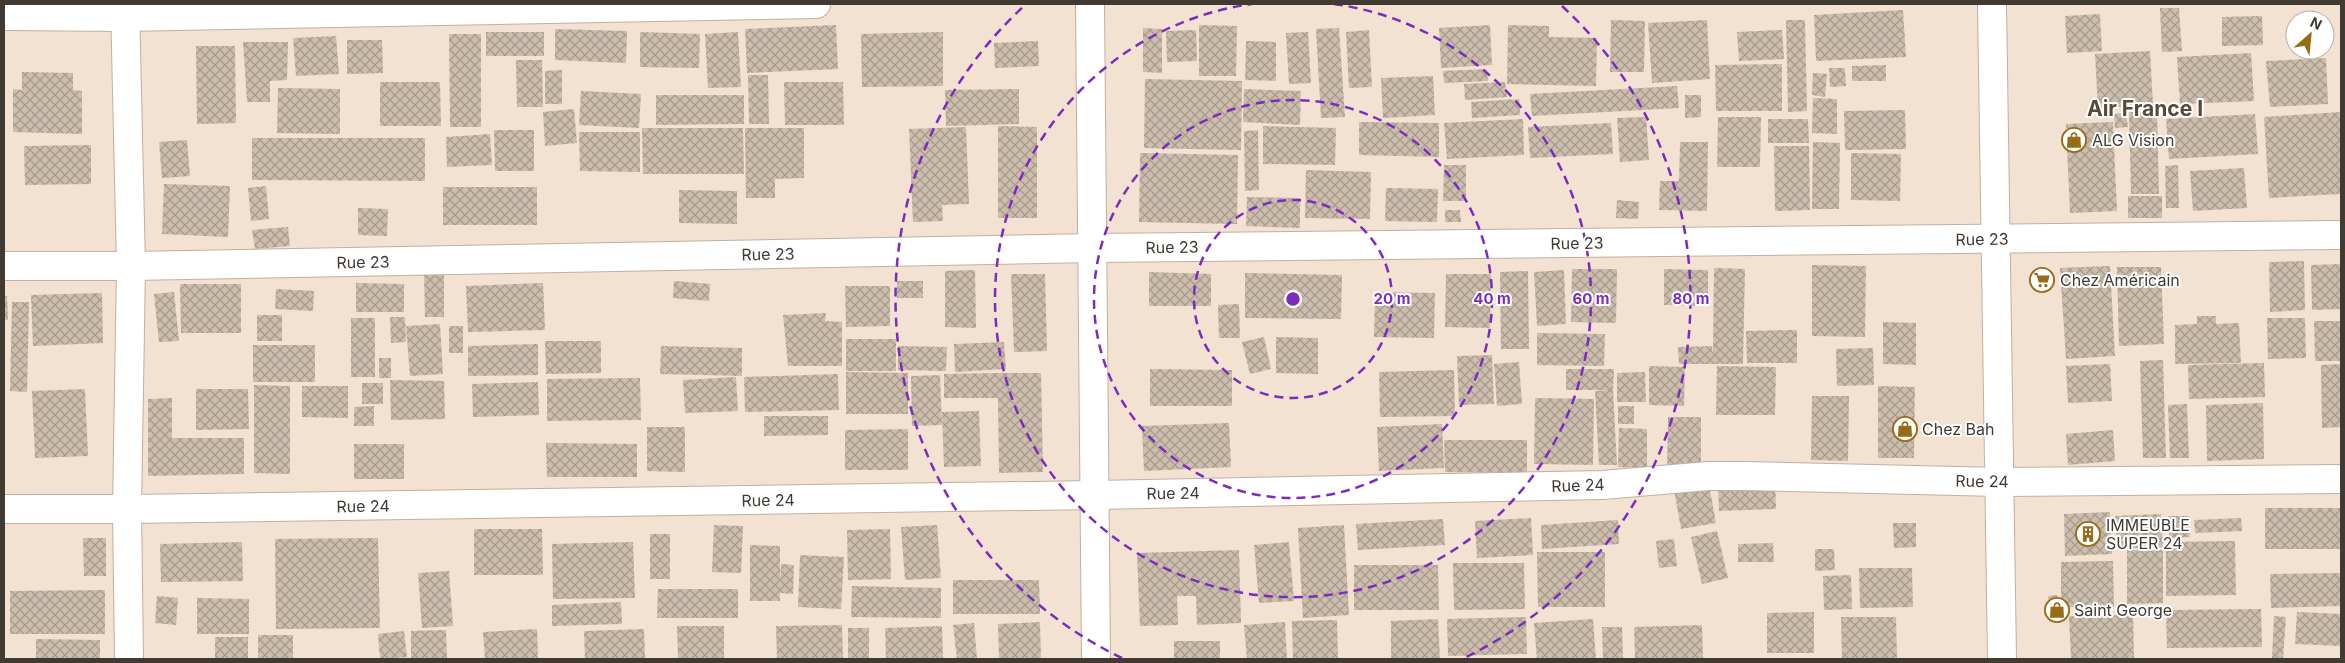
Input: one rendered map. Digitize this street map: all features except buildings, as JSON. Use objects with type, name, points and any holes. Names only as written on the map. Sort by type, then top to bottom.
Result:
[{"type":"street","points":[[4,16],[125,10],[816,4]]},
{"type":"street","points":[[1090,4],[1096,659]]},
{"type":"street","points":[[1992,4],[2002,659]]},
{"type":"street","points":[[125,10],[131,266],[127,509],[129,659]]},
{"type":"street","name":"Rue 23","points":[[4,266],[131,266],[1093,248],[2341,235]]},
{"type":"street","name":"Rue 24","points":[[4,509],[127,509],[1095,495],[1603,485],[1708,476],[1999,482],[2341,479]]},
{"type":"place","name":"ALG Vision","points":[[2074,140]]},
{"type":"place","name":"Chez Américain","points":[[2042,280]]},
{"type":"place","name":"Chez Bah","points":[[1905,429]]},
{"type":"place","name":"IMMEUBLE SUPER 24","points":[[2088,534]]},
{"type":"place","name":"Saint George","points":[[2057,610]]},
{"type":"district","name":"Air France I","points":[[2145,108]]}]
